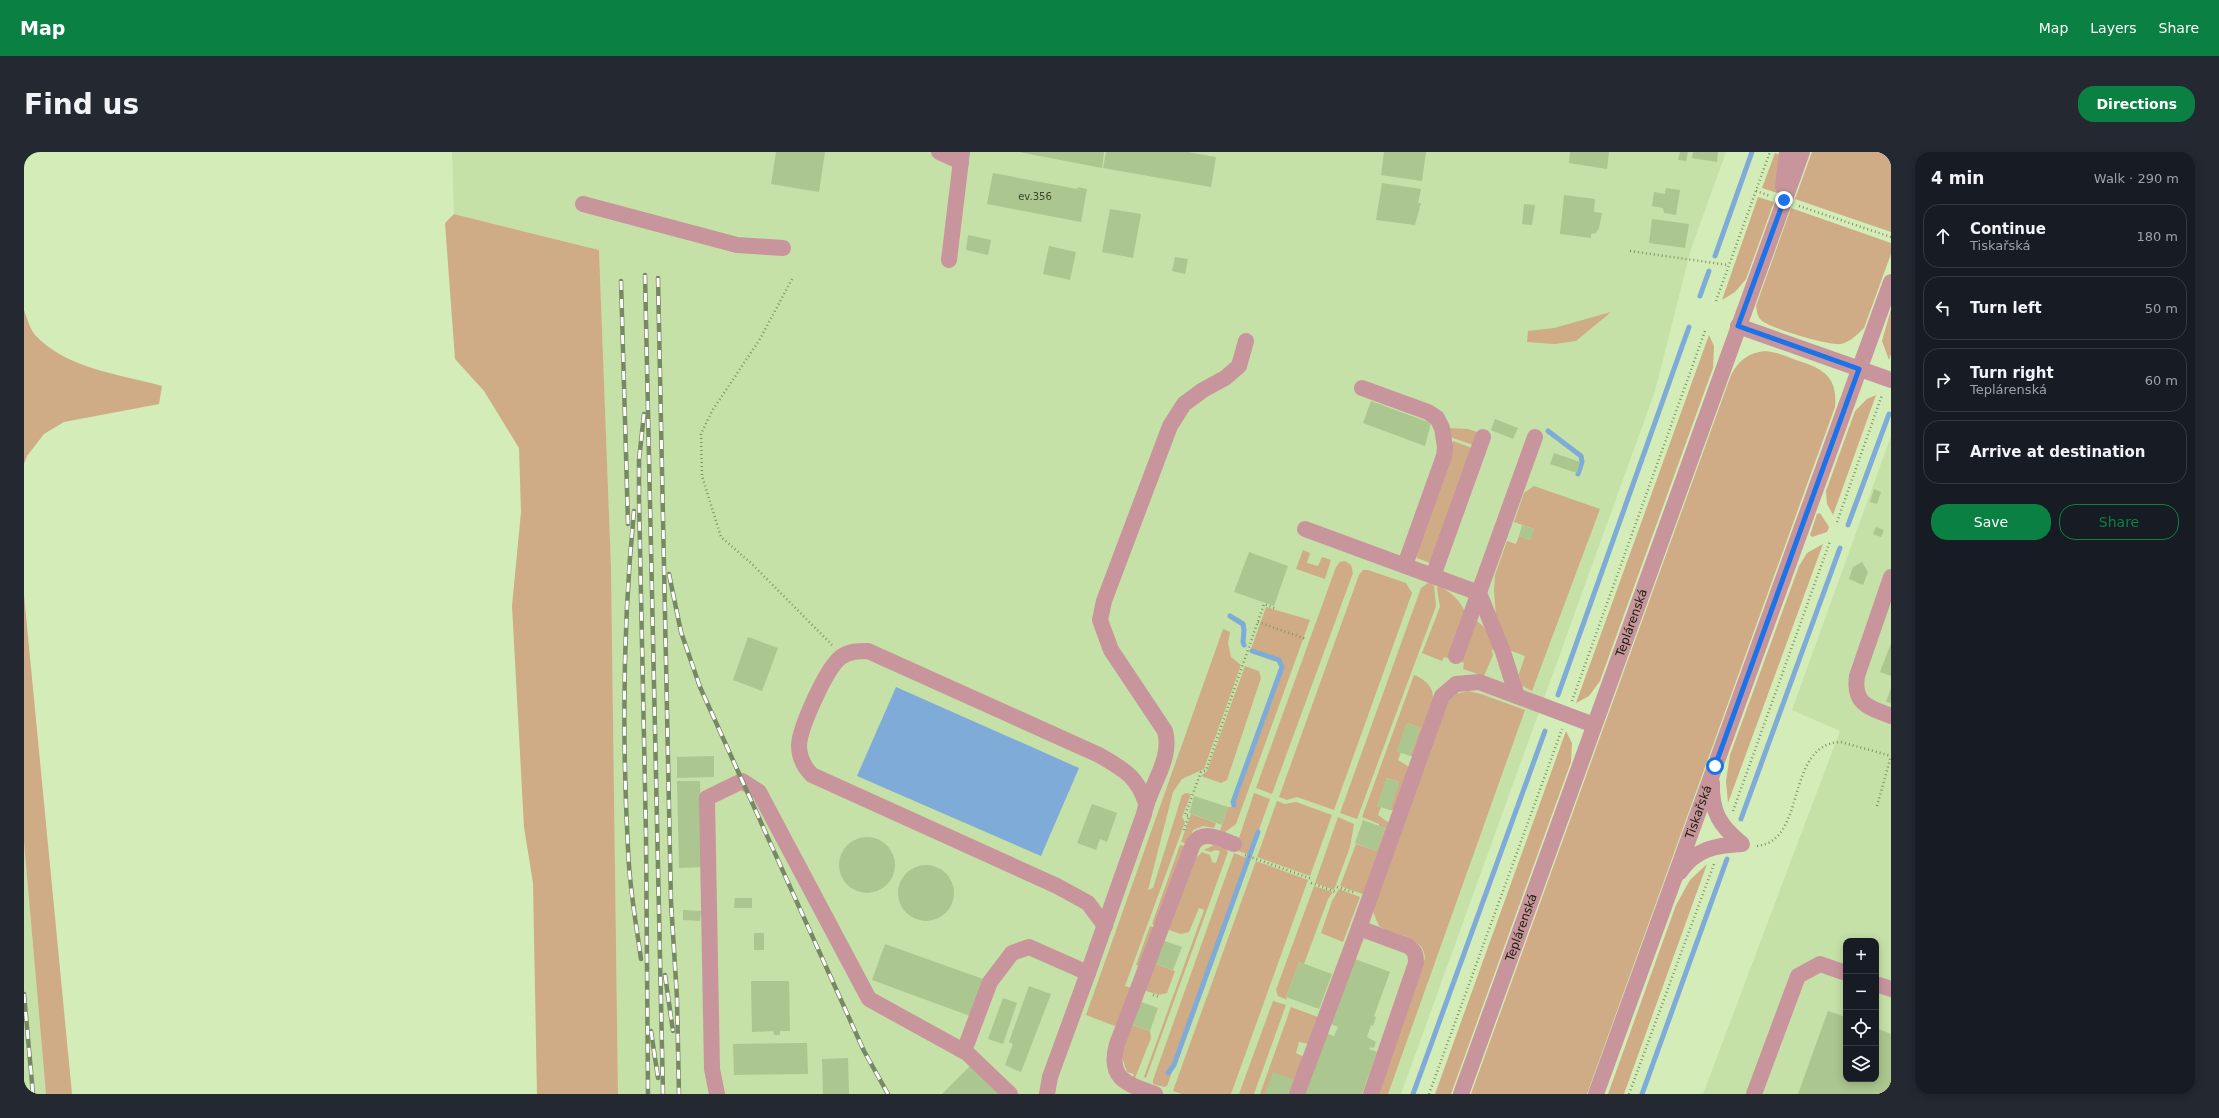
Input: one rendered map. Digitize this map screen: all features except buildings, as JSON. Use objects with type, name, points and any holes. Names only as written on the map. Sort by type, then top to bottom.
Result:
[{"type":"street","points":[[939,152],[962,157],[948,260]]},
{"type":"street","points":[[1783,204],[1787,152]]},
{"type":"street","name":"Teplárenská","points":[[1461,1094],[1802,152]]},
{"type":"street","points":[[583,204],[737,246],[783,248]]},
{"type":"street","name":"Tiskařská","points":[[1596,1094],[1891,282]]},
{"type":"street","points":[[1738,326],[1891,380]]},
{"type":"street","points":[[1047,1094],[1050,1077],[1105,926],[1144,814],[1146,803],[1165,756],[1168,741],[1165,730],[1111,650],[1100,620],[1104,601],[1170,426],[1184,404],[1203,390],[1225,378],[1239,366],[1246,340]]},
{"type":"street","points":[[1362,388],[1428,412],[1437,418],[1444,436],[1444,456],[1405,565]]},
{"type":"street","points":[[1456,656],[1535,436]]},
{"type":"street","points":[[1433,576],[1483,437]]},
{"type":"street","points":[[1305,529],[1479,593],[1503,652],[1516,696]]},
{"type":"street","points":[[1891,577],[1857,676],[1855,687],[1857,695],[1867,706],[1891,716]]},
{"type":"street","points":[[1105,926],[1088,903],[1057,886],[812,775],[805,768],[800,757],[799,744],[802,733],[826,673],[843,655],[855,651],[868,651],[1099,755],[1128,773],[1140,786],[1146,803]]},
{"type":"street","points":[[1297,1094],[1359,928],[1442,696],[1456,684],[1471,681],[1485,684],[1594,725]]},
{"type":"street","points":[[1715,766],[1712,781],[1713,808],[1724,826],[1742,844]]},
{"type":"street","points":[[717,1094],[712,1069],[707,798],[742,782],[759,792],[869,1000],[964,1051],[1010,1094]]},
{"type":"street","points":[[1155,1094],[1122,1080],[1117,1073],[1114,1062],[1116,1044],[1196,840],[1201,836],[1211,836],[1239,849]]},
{"type":"street","points":[[1672,884],[1689,861],[1698,853],[1716,845],[1742,844]]},
{"type":"street","points":[[1359,928],[1408,946],[1414,950],[1416,956],[1416,963],[1371,1094]]},
{"type":"street","points":[[964,1051],[990,982],[1012,953],[1029,947],[1088,973]]},
{"type":"street","points":[[1754,1094],[1798,976],[1820,964],[1843,972]]},
{"type":"street","points":[[1879,985],[1891,989]]},
{"type":"path","points":[[1716,301],[1770,152]]},
{"type":"path","points":[[1756,191],[1783,204],[1891,237]]},
{"type":"path","points":[[1630,251],[1729,266]]},
{"type":"path","points":[[792,280],[760,339],[712,411],[701,434],[702,476],[721,537],[752,564],[843,655]]},
{"type":"path","points":[[1571,704],[1705,331]]},
{"type":"path","points":[[1837,522],[1882,395]]},
{"type":"path","points":[[1733,812],[1830,541]]},
{"type":"path","points":[[1184,831],[1189,816],[1185,815],[1201,772],[1206,770],[1264,604],[1277,609]]},
{"type":"path","points":[[1258,622],[1306,639]]},
{"type":"path","points":[[1429,1094],[1563,727]]},
{"type":"path","points":[[1742,844],[1762,846],[1776,838],[1781,831],[1809,759],[1826,744],[1833,742],[1849,743],[1891,756],[1877,806]]},
{"type":"path","points":[[1239,849],[1312,880]]},
{"type":"path","points":[[1630,1094],[1715,860]]},
{"type":"path","points":[[1311,883],[1336,892]]},
{"type":"path","points":[[1138,989],[1160,997]]},
{"type":"shaded area","points":[[452,152],[1726,152],[1691,249],[1655,391],[1401,1094],[618,1094],[611,567],[599,250],[454,214]]},
{"type":"shaded area","points":[[1812,152],[1891,152],[1891,232],[1795,199]]},
{"type":"shaded area","points":[[1775,153],[1781,155],[1777,193],[1762,188]]},
{"type":"shaded area","points":[[1758,197],[1774,202],[1746,279],[1735,292],[1722,300]]},
{"type":"shaded area","points":[[1791,208],[1891,243],[1891,254],[1864,328],[1848,342],[1835,344],[1787,332],[1766,323],[1761,320],[1758,315],[1756,306]]},
{"type":"shaded area","points":[[454,214],[599,250],[611,567],[618,1094],[537,1094],[533,883],[524,827],[512,606],[521,512],[519,448],[484,391],[455,359],[445,223]]},
{"type":"shaded area","points":[[1891,309],[1891,354],[1889,360],[1882,341]]},
{"type":"shaded area","points":[[24,310],[33,333],[62,356],[94,369],[162,386],[159,404],[64,422],[44,434],[27,456],[24,464]]},
{"type":"shaded area","points":[[1611,312],[1576,341],[1555,344],[1527,342],[1528,331],[1554,328]]},
{"type":"shaded area","points":[[1709,335],[1714,346],[1713,368],[1600,681],[1589,696],[1576,703]]},
{"type":"shaded area","points":[[1765,351],[1785,356],[1821,370],[1831,381],[1834,388],[1835,407],[1587,1094],[1471,1094],[1731,375],[1737,365],[1745,358],[1754,353]]},
{"type":"shaded area","points":[[1876,395],[1833,515],[1827,504],[1826,491],[1855,411],[1867,399]]},
{"type":"shaded area","points":[[1449,428],[1468,429],[1477,432],[1473,445],[1450,437]]},
{"type":"shaded area","points":[[1891,436],[1891,1094],[1703,1094],[1840,731],[1792,710]]},
{"type":"shaded area","points":[[1453,441],[1472,448],[1430,563],[1417,558],[1416,552]]},
{"type":"shaded area","points":[[1534,486],[1600,509],[1532,691],[1521,685],[1519,674],[1525,656],[1509,650],[1496,617],[1494,591],[1495,575],[1507,541],[1516,544],[1519,536],[1530,540],[1534,529],[1514,522],[1524,493]]},
{"type":"shaded area","points":[[1820,513],[1829,527],[1827,532],[1812,537],[1810,535],[1817,514]]},
{"type":"shaded area","points":[[1823,544],[1728,803],[1726,781],[1730,755],[1799,566],[1807,553]]},
{"type":"shaded area","points":[[1303,550],[1310,553],[1307,563],[1318,566],[1322,557],[1331,560],[1325,579],[1296,569]]},
{"type":"shaded area","points":[[1345,561],[1351,565],[1353,573],[1272,794],[1256,788],[1336,567],[1340,562]]},
{"type":"shaded area","points":[[1363,570],[1368,570],[1406,583],[1412,593],[1334,810],[1297,797],[1287,800],[1279,797],[1359,575]]},
{"type":"shaded area","points":[[1428,583],[1434,585],[1436,606],[1357,819],[1340,813],[1421,588]]},
{"type":"shaded area","points":[[1438,585],[1455,597],[1466,614],[1451,659],[1444,657],[1442,661],[1422,653],[1440,607],[1437,589]]},
{"type":"shaded area","points":[[24,595],[72,1094],[46,1094],[24,842]]},
{"type":"shaded area","points":[[1266,607],[1310,620],[1236,824],[1225,832],[1220,831],[1228,807],[1231,807],[1283,666],[1280,659],[1251,649]]},
{"type":"shaded area","points":[[1476,620],[1484,627],[1494,646],[1492,651],[1493,655],[1484,676],[1463,669],[1464,663],[1458,661]]},
{"type":"shaded area","points":[[1223,629],[1230,632],[1228,643],[1231,657],[1241,665],[1204,769],[1182,779],[1173,792],[1148,890],[1153,888],[1182,795],[1186,793],[1191,794],[1182,817],[1185,822],[1125,986],[1134,989],[1124,1014],[1115,1026],[1086,1015]]},
{"type":"shaded area","points":[[1245,666],[1259,671],[1261,678],[1227,780],[1221,783],[1201,776],[1207,771]]},
{"type":"shaded area","points":[[1414,675],[1424,680],[1431,689],[1433,693],[1432,702],[1414,756],[1410,756],[1420,728],[1407,723],[1397,751],[1401,752],[1398,760],[1409,767],[1394,810],[1390,810],[1399,782],[1387,778],[1377,806],[1381,807],[1378,815],[1389,823],[1365,895],[1340,886],[1356,844],[1377,851],[1385,828],[1362,817]]},
{"type":"shaded area","points":[[1468,691],[1481,694],[1525,710],[1388,1094],[1378,1094],[1425,958],[1420,945],[1414,940],[1379,926],[1372,909],[1445,704],[1456,694]]},
{"type":"shaded area","points":[[1566,731],[1572,743],[1571,762],[1451,1094],[1435,1094]]},
{"type":"shaded area","points":[[1254,793],[1270,799],[1250,855],[1235,850]]},
{"type":"shaded area","points":[[1277,801],[1285,804],[1296,802],[1332,815],[1310,876],[1257,857]]},
{"type":"shaded area","points":[[1191,814],[1216,823],[1214,828],[1203,826],[1193,830],[1187,844],[1181,842]]},
{"type":"shaded area","points":[[1338,817],[1354,824],[1350,847],[1334,890],[1315,883]]},
{"type":"shaded area","points":[[24,842],[46,1094],[24,1094]]},
{"type":"shaded area","points":[[1180,845],[1186,846],[1157,926],[1152,924]]},
{"type":"shaded area","points":[[1214,845],[1226,849],[1228,852],[1146,1078],[1144,1077],[1204,910],[1199,908],[1189,932],[1181,934],[1166,929],[1190,864],[1202,852],[1210,855],[1212,862],[1216,863],[1220,851],[1215,850],[1211,852],[1204,850]]},
{"type":"shaded area","points":[[1234,853],[1249,859],[1167,1086],[1164,1087],[1153,1084],[1153,1080]]},
{"type":"shaded area","points":[[1256,861],[1308,880],[1231,1094],[1182,1094],[1173,1091],[1174,1088]]},
{"type":"shaded area","points":[[1707,864],[1624,1094],[1608,1094],[1676,905],[1690,880]]},
{"type":"shaded area","points":[[1314,886],[1333,892],[1328,899],[1304,964],[1299,962],[1286,997],[1287,1000],[1278,996],[1276,990]]},
{"type":"shaded area","points":[[1339,889],[1360,897],[1343,942],[1321,933],[1332,901]]},
{"type":"shaded area","points":[[1150,926],[1156,928],[1142,967],[1136,965]]},
{"type":"shaded area","points":[[1153,963],[1175,971],[1167,993],[1159,995],[1143,990]]},
{"type":"shaded area","points":[[1273,1001],[1286,1005],[1254,1094],[1239,1094]]},
{"type":"shaded area","points":[[1291,1007],[1318,1017],[1308,1044],[1299,1042],[1296,1053],[1304,1057],[1295,1080],[1265,1094],[1260,1094]]},
{"type":"shaded area","points":[[1129,1024],[1150,1031],[1151,1038],[1135,1078],[1133,1078],[1134,1074],[1127,1072],[1121,1054]]},
{"type":"water","points":[[896,687],[1079,768],[1041,856],[857,776]]},
{"type":"waterway","points":[[1715,256],[1752,152]]},
{"type":"waterway","points":[[1700,296],[1709,271]]},
{"type":"waterway","points":[[1558,695],[1689,327]]},
{"type":"waterway","points":[[1848,525],[1889,414]]},
{"type":"waterway","points":[[1548,431],[1581,456],[1582,462],[1578,474]]},
{"type":"waterway","points":[[1741,819],[1840,548]]},
{"type":"waterway","points":[[1230,616],[1243,624],[1244,645]]},
{"type":"waterway","points":[[1234,805],[1233,802],[1282,667],[1279,660],[1252,651]]},
{"type":"waterway","points":[[1413,1094],[1545,731]]},
{"type":"waterway","points":[[1168,1073],[1174,1065],[1258,832]]},
{"type":"waterway","points":[[1642,1094],[1727,859]]},
{"type":"railway","points":[[645,275],[663,1094]]},
{"type":"railway","points":[[658,278],[671,902],[677,998],[679,1094]]},
{"type":"railway","points":[[621,281],[628,524]]},
{"type":"railway","points":[[644,414],[639,460],[639,499],[646,835],[648,1094]]},
{"type":"railway","points":[[634,511],[630,553],[626,637],[624,722],[626,806],[630,876],[641,959]]},
{"type":"railway","points":[[669,574],[681,632],[700,687],[864,1051],[888,1094]]},
{"type":"railway","points":[[665,975],[673,1031]]},
{"type":"railway","points":[[24,994],[33,1094]]},
{"type":"railway","points":[[651,1031],[658,1078]]},
{"type":"route","points":[[1715,766],[1859,369],[1738,326],[1784,200]]}]
